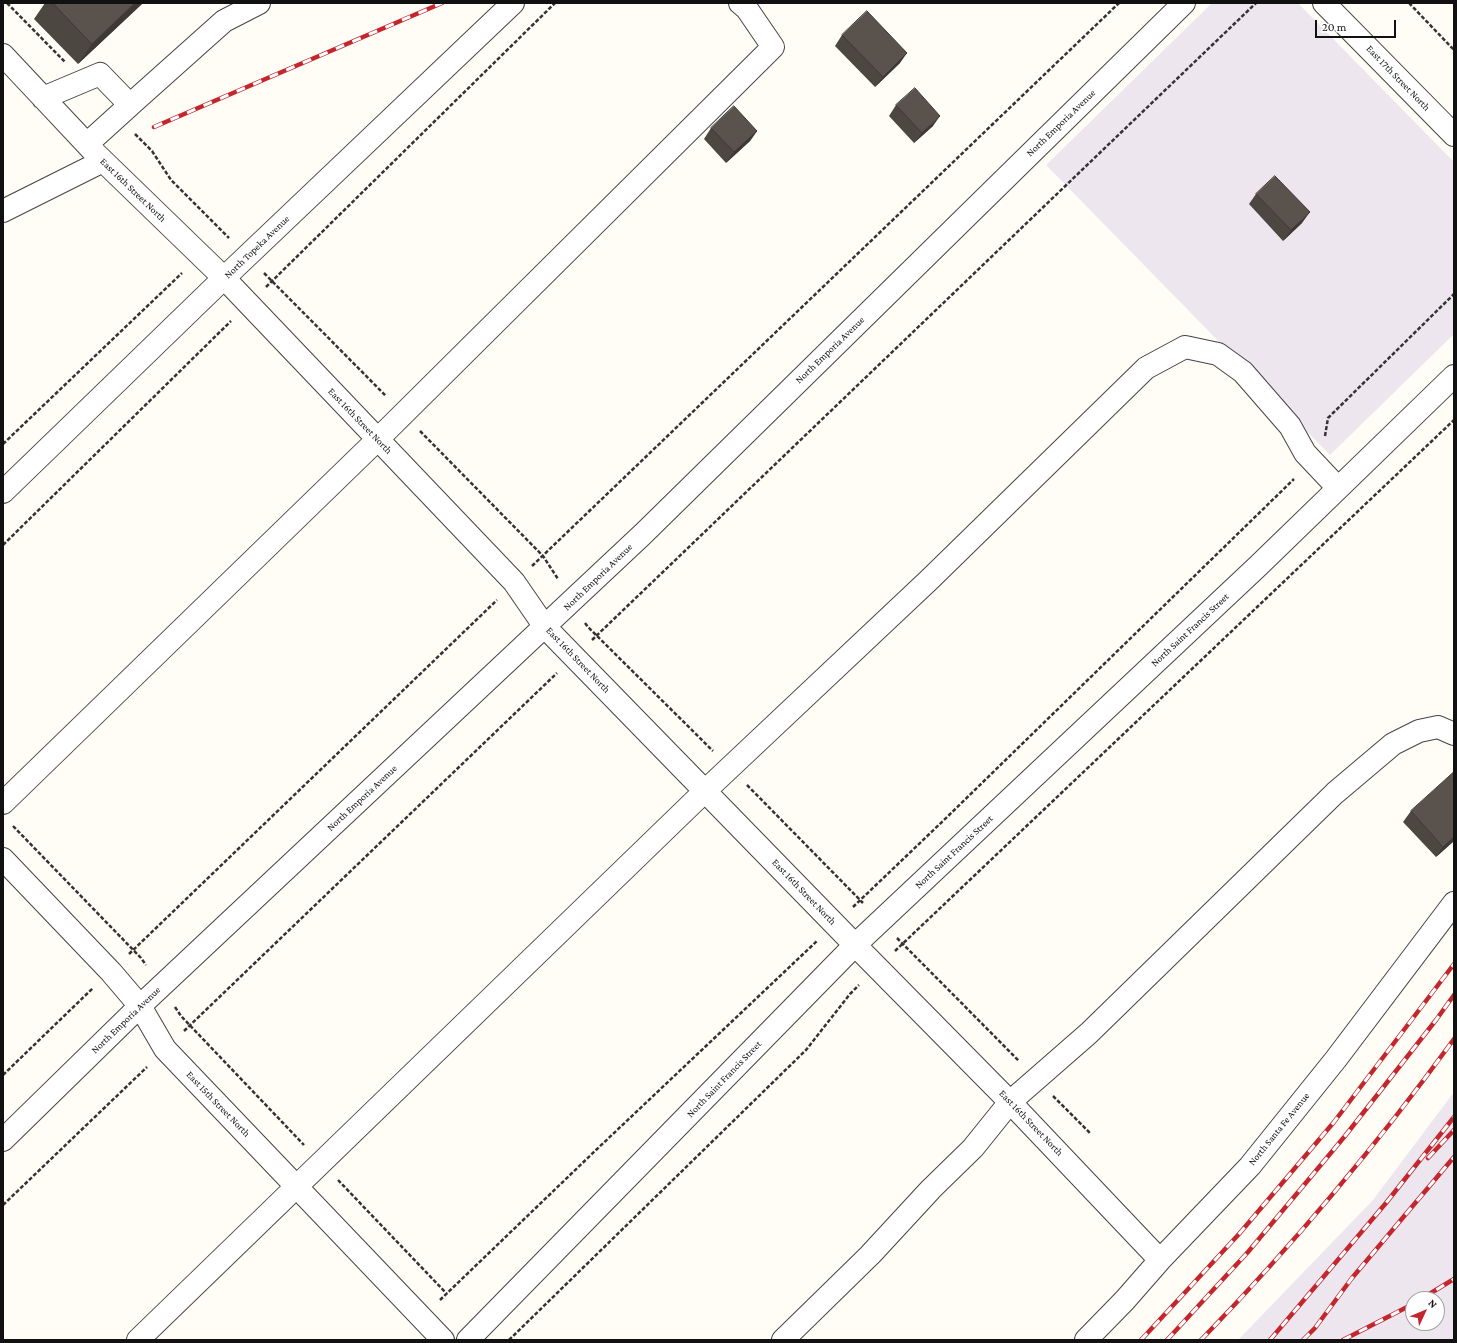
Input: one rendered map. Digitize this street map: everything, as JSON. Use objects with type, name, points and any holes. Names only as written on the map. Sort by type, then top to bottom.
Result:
[{"type":"street","points":[[171,68],[225,3]]},
{"type":"street","points":[[86,144],[224,21],[259,3]]},
{"type":"street","name":"North Topeka Avenue","points":[[3,492],[224,278],[513,3]]},
{"type":"street","points":[[6,812],[378,439],[773,47],[747,9],[740,3]]},
{"type":"street","name":"North Emporia Avenue","points":[[3,1140],[160,986],[572,602],[649,528],[1184,3]]},
{"type":"street","name":"East 17th Street North","points":[[1324,3],[1454,135]]},
{"type":"street","name":"East 16th Street North","points":[[3,55],[86,144],[224,278],[514,582],[545,627],[877,968],[1010,1102],[1160,1260]]},
{"type":"street","points":[[43,98],[100,74],[124,110]]},
{"type":"street","points":[[3,211],[103,161]]},
{"type":"street","points":[[138,1340],[704,791],[929,580],[1146,368],[1185,347],[1218,354],[1243,372],[1290,426],[1305,453],[1338,488]]},
{"type":"street","name":"North Saint Francis Street","points":[[468,1340],[855,945],[1246,577],[1454,376]]},
{"type":"street","points":[[783,1340],[870,1255],[973,1148],[1010,1102],[1089,1033],[1335,793],[1393,744],[1419,731],[1438,727],[1454,734]]},
{"type":"street","name":"East 15th Street North","points":[[3,859],[111,972],[140,1006],[165,1049],[443,1340]]},
{"type":"street","name":"North Santa Fe Avenue","points":[[1086,1340],[1250,1166],[1336,1059],[1454,903]]},
{"type":"path","points":[[7,3],[84,81]]},
{"type":"path","points":[[3,544],[555,3]]},
{"type":"path","points":[[3,1075],[514,582],[543,556],[1119,3]]},
{"type":"path","points":[[3,1205],[1256,3]]},
{"type":"path","points":[[1409,3],[1454,50]]},
{"type":"path","points":[[124,110],[171,180],[543,556],[588,627],[730,768],[1091,1134]]},
{"type":"path","points":[[3,444],[224,233]]},
{"type":"path","points":[[422,1318],[590,1156],[944,820],[1324,450],[1328,418],[1454,294]]},
{"type":"path","points":[[509,1340],[806,1050],[850,994],[1454,420]]},
{"type":"path","points":[[6,812],[141,958],[181,1016]]},
{"type":"shaded area","points":[[1212,3],[1298,3],[1454,162],[1454,334],[1330,455],[1046,165]]},
{"type":"shaded area","points":[[1454,1092],[1454,1340],[1238,1340],[1373,1200]]},
{"type":"building","points":[[53,3],[135,3],[92,44]]},
{"type":"building","points":[[867,11],[907,53],[883,77],[842,35]]},
{"type":"building","points":[[915,88],[940,116],[922,133],[896,105]]},
{"type":"building","points":[[734,106],[757,131],[734,152],[711,128]]},
{"type":"building","points":[[1275,176],[1310,212],[1291,230],[1256,194]]},
{"type":"building","points":[[1454,772],[1454,837],[1443,847],[1411,811]]},
{"type":"railway","points":[[154,127],[442,3]]},
{"type":"railway","points":[[1141,1340],[1239,1234],[1334,1122],[1454,964]]},
{"type":"railway","points":[[1167,1340],[1248,1252],[1345,1136],[1454,995]]},
{"type":"railway","points":[[1201,1340],[1268,1268],[1333,1194],[1395,1118],[1454,1039]]},
{"type":"railway","points":[[1270,1340],[1386,1203],[1454,1117]]},
{"type":"railway","points":[[1428,1158],[1454,1130]]},
{"type":"railway","points":[[1303,1340],[1315,1328],[1352,1278],[1454,1157]]},
{"type":"railway","points":[[1434,1291],[1454,1279]]},
{"type":"railway","points":[[1343,1340],[1405,1308]]}]
